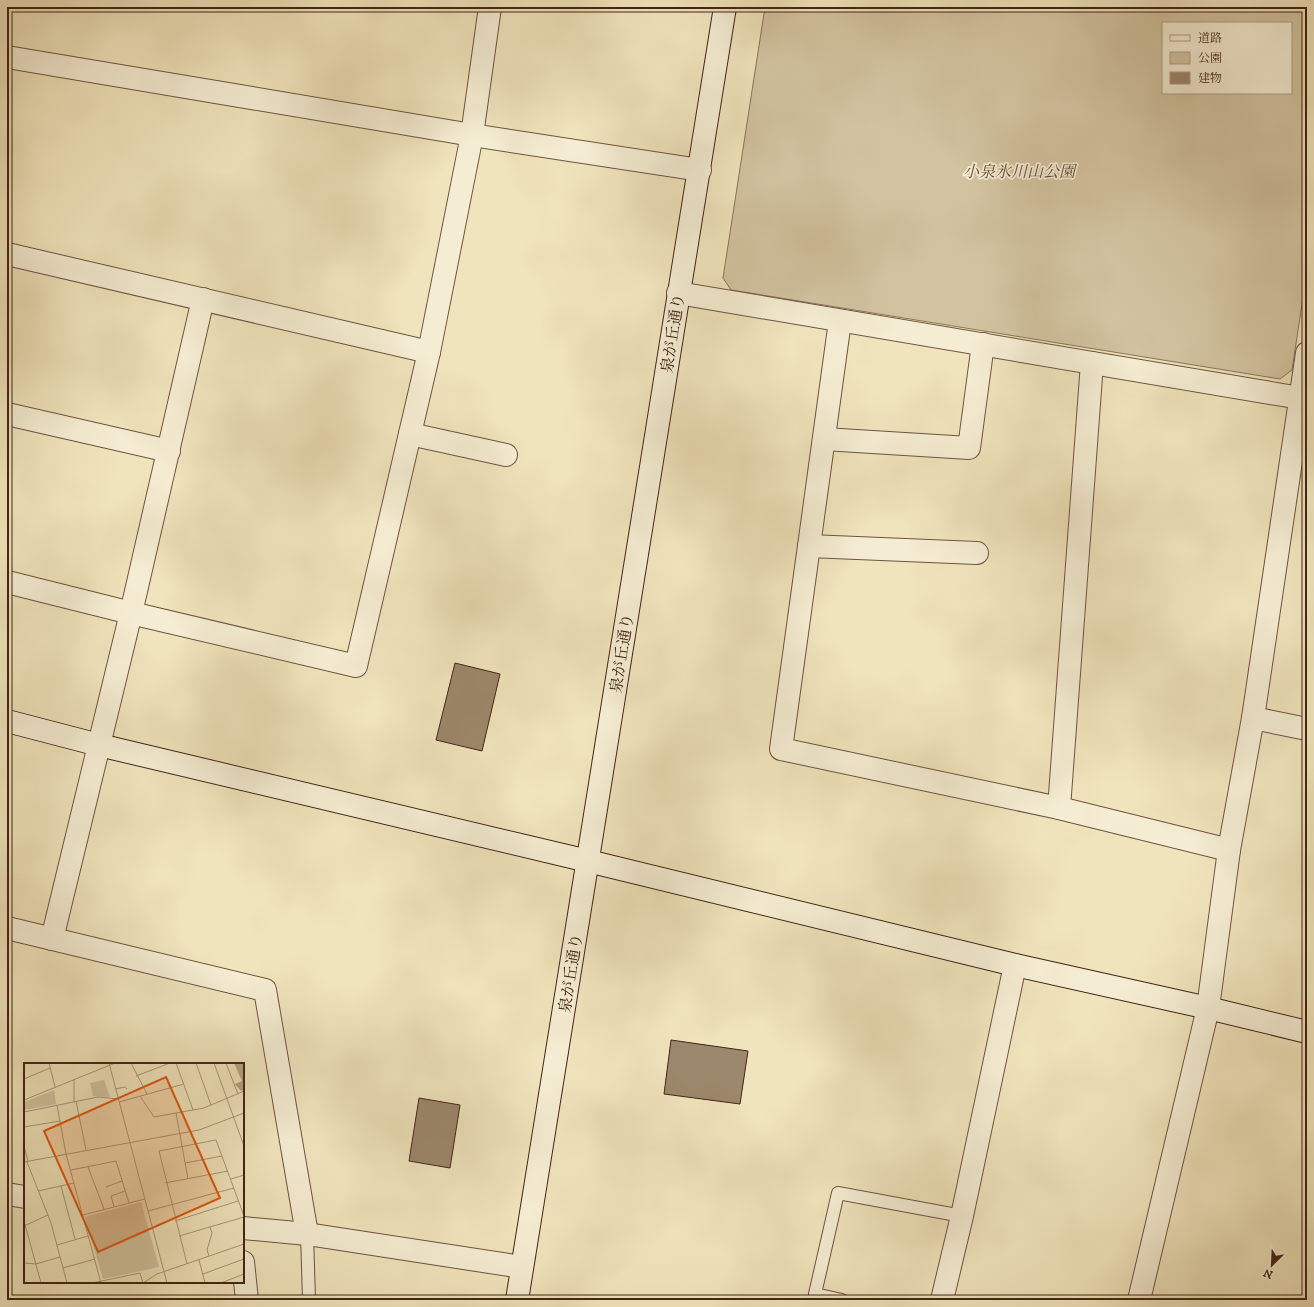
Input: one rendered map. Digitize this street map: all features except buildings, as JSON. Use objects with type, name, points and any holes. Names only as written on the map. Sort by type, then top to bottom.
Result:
[{"type":"street","points":[[7,582],[356,666],[429,352],[472,135],[490,7]]},
{"type":"street","name":"泉が丘通り","points":[[518,1300],[522,1267],[678,294],[700,170],[725,7]]},
{"type":"street","points":[[7,57],[472,135],[700,170]]},
{"type":"street","points":[[7,254],[429,352]]},
{"type":"street","points":[[678,294],[1300,398]]},
{"type":"street","points":[[52,939],[131,613],[204,299]]},
{"type":"street","points":[[840,321],[781,749],[1059,808],[1229,850]]},
{"type":"street","points":[[824,439],[969,448],[983,344]]},
{"type":"street","points":[[1139,1300],[1208,1008],[1229,850],[1252,718],[1307,353]]},
{"type":"street","points":[[1059,808],[1092,363]]},
{"type":"street","points":[[7,414],[169,451]]},
{"type":"street","points":[[410,434],[506,455]]},
{"type":"street","points":[[809,546],[977,552]]},
{"type":"street","points":[[1252,718],[1307,729]]},
{"type":"street","points":[[7,721],[99,745],[588,861],[1015,965],[1208,1008],[1307,1032]]},
{"type":"street","points":[[7,928],[265,990],[307,1234]]},
{"type":"street","points":[[942,1300],[962,1216],[1015,965]]},
{"type":"street","points":[[7,1194],[24,1197]]},
{"type":"street","points":[[244,1228],[307,1234],[522,1267]]},
{"type":"street","points":[[244,1272],[247,1300]]},
{"type":"lane","points":[[842,1300],[815,1294],[838,1193],[962,1216]]},
{"type":"lane","points":[[307,1234],[310,1300]]},
{"type":"green space","name":"小泉氷川山公園","points":[[765,7],[1307,7],[1307,271],[1292,370],[1280,379],[731,290],[723,278]]}]
